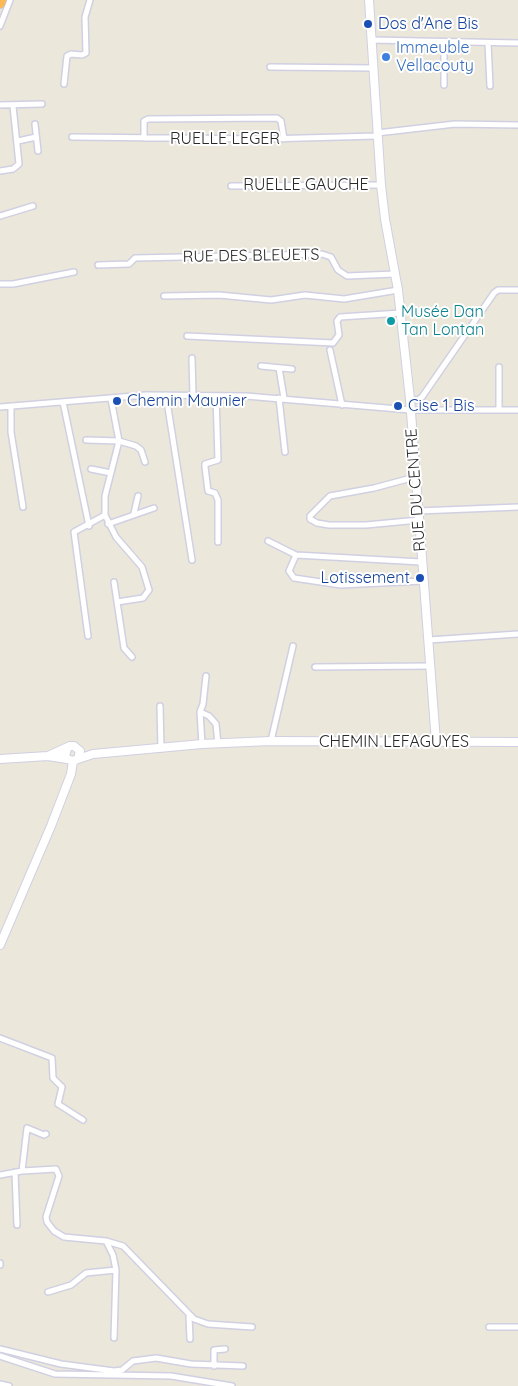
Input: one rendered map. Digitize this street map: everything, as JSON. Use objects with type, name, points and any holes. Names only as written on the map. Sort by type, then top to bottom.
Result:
[{"type":"main road","name":"RUE DU CENTRE","points":[[369,0],[381,185],[385,219],[396,274],[410,399],[436,742]]},
{"type":"main road","name":"CHEMIN LEFAGUYES","points":[[0,759],[48,756],[73,760],[93,754],[202,744],[271,741],[518,742]]},
{"type":"main road","points":[[0,945],[51,826],[71,774],[73,760],[80,751],[78,748],[70,746],[67,748],[65,756],[73,760]]},
{"type":"main road","name":"CHEMIN LEFAGUYES","points":[[48,756],[67,748]]},
{"type":"main road","name":"CHEMIN LEFAGUYES","points":[[78,748],[93,754]]},
{"type":"street","points":[[0,26],[10,0]]},
{"type":"street","points":[[64,84],[67,56],[86,53],[84,17],[90,0]]},
{"type":"street","points":[[371,40],[518,43]]},
{"type":"street","points":[[444,42],[444,85]]},
{"type":"street","points":[[488,43],[490,86]]},
{"type":"street","points":[[270,67],[373,68]]},
{"type":"street","points":[[0,105],[42,104]]},
{"type":"street","points":[[0,171],[13,169],[19,164],[13,106]]},
{"type":"street","points":[[144,138],[144,121],[148,119],[277,118],[281,121],[284,139]]},
{"type":"street","points":[[35,124],[38,151]]},
{"type":"street","name":"RUELLE LEGER","points":[[72,137],[284,139],[377,135],[455,124],[518,125]]},
{"type":"street","points":[[18,141],[36,137]]},
{"type":"street","name":"RUELLE GAUCHE","points":[[231,186],[381,185]]},
{"type":"street","points":[[0,216],[34,206]]},
{"type":"street","name":"RUE DES BLEUETS","points":[[98,265],[129,264],[135,258],[322,254],[332,257],[338,270],[347,276],[396,274]]},
{"type":"street","points":[[0,284],[13,284],[74,272]]},
{"type":"street","points":[[164,296],[218,295],[271,300],[305,295],[344,299],[398,290]]},
{"type":"street","points":[[410,399],[418,400],[422,397],[494,293],[498,290],[518,290]]},
{"type":"street","points":[[187,336],[333,343],[339,335],[337,321],[340,317],[401,313]]},
{"type":"street","points":[[330,350],[342,405]]},
{"type":"street","points":[[192,358],[193,395]]},
{"type":"street","points":[[261,366],[292,369]]},
{"type":"street","points":[[279,368],[285,452]]},
{"type":"street","points":[[499,368],[499,410]]},
{"type":"street","points":[[166,395],[192,560]]},
{"type":"street","points":[[0,407],[111,398],[193,395],[281,398],[410,410],[518,410]]},
{"type":"street","points":[[216,396],[218,460],[205,464],[205,467],[208,491],[215,494],[218,500],[218,542]]},
{"type":"street","points":[[111,398],[119,441],[105,496],[106,515],[108,524],[116,537],[142,567],[149,590],[143,598],[117,602]]},
{"type":"street","points":[[63,402],[88,526]]},
{"type":"street","points":[[11,406],[11,432],[23,507]]},
{"type":"street","points":[[86,440],[119,441],[139,448],[145,462]]},
{"type":"street","points":[[92,469],[111,473]]},
{"type":"street","points":[[416,477],[374,488],[330,496],[310,516],[310,519],[323,524],[366,525],[419,520]]},
{"type":"street","points":[[134,514],[138,496]]},
{"type":"street","points":[[108,524],[154,508]]},
{"type":"street","points":[[418,510],[518,508]]},
{"type":"street","points":[[88,636],[74,532],[106,515]]},
{"type":"street","points":[[268,541],[296,555],[354,560],[421,562]]},
{"type":"street","points":[[296,555],[289,571],[294,578],[341,585],[423,581]]},
{"type":"street","points":[[114,582],[124,648],[132,657]]},
{"type":"street","points":[[429,640],[518,634]]},
{"type":"street","points":[[271,741],[293,646]]},
{"type":"street","points":[[314,666],[431,666]]},
{"type":"street","points":[[202,744],[200,712],[203,704],[206,676]]},
{"type":"street","points":[[160,706],[161,749]]},
{"type":"street","points":[[200,712],[209,716],[216,724],[218,744]]},
{"type":"street","points":[[0,1038],[52,1058],[53,1078],[62,1087],[58,1104],[83,1120]]},
{"type":"street","points":[[22,1171],[27,1128],[44,1135],[46,1134]]},
{"type":"street","points":[[0,1175],[52,1168],[58,1170],[59,1176],[46,1216],[47,1222],[54,1231],[64,1237],[116,1243],[128,1250],[189,1316],[208,1324],[252,1327]]},
{"type":"street","points":[[15,1172],[16,1225]]},
{"type":"street","points":[[106,1241],[113,1255],[116,1270],[114,1338]]},
{"type":"street","points":[[48,1292],[71,1286],[86,1273],[116,1270]]},
{"type":"street","points":[[189,1316],[190,1340]]},
{"type":"street","points":[[489,1327],[518,1327]]},
{"type":"street","points":[[0,1349],[61,1364],[114,1371],[122,1370],[133,1361],[156,1358],[214,1366],[243,1366]]},
{"type":"street","points":[[214,1366],[214,1350],[225,1349]]},
{"type":"street","points":[[0,1356],[55,1374],[171,1376],[232,1386]]},
{"type":"street","points":[[0,1384],[8,1386]]},
{"type":"place","name":"Dos d'Ane Bis","points":[[368,24]]},
{"type":"place","name":"Immeuble Vellacouty","points":[[386,57]]},
{"type":"place","name":"Musée Dan Tan Lontan","points":[[391,321]]},
{"type":"place","name":"Chemin Maunier","points":[[117,401]]},
{"type":"place","name":"Cise 1 Bis","points":[[398,406]]},
{"type":"place","name":"Lotissement","points":[[420,578]]}]
